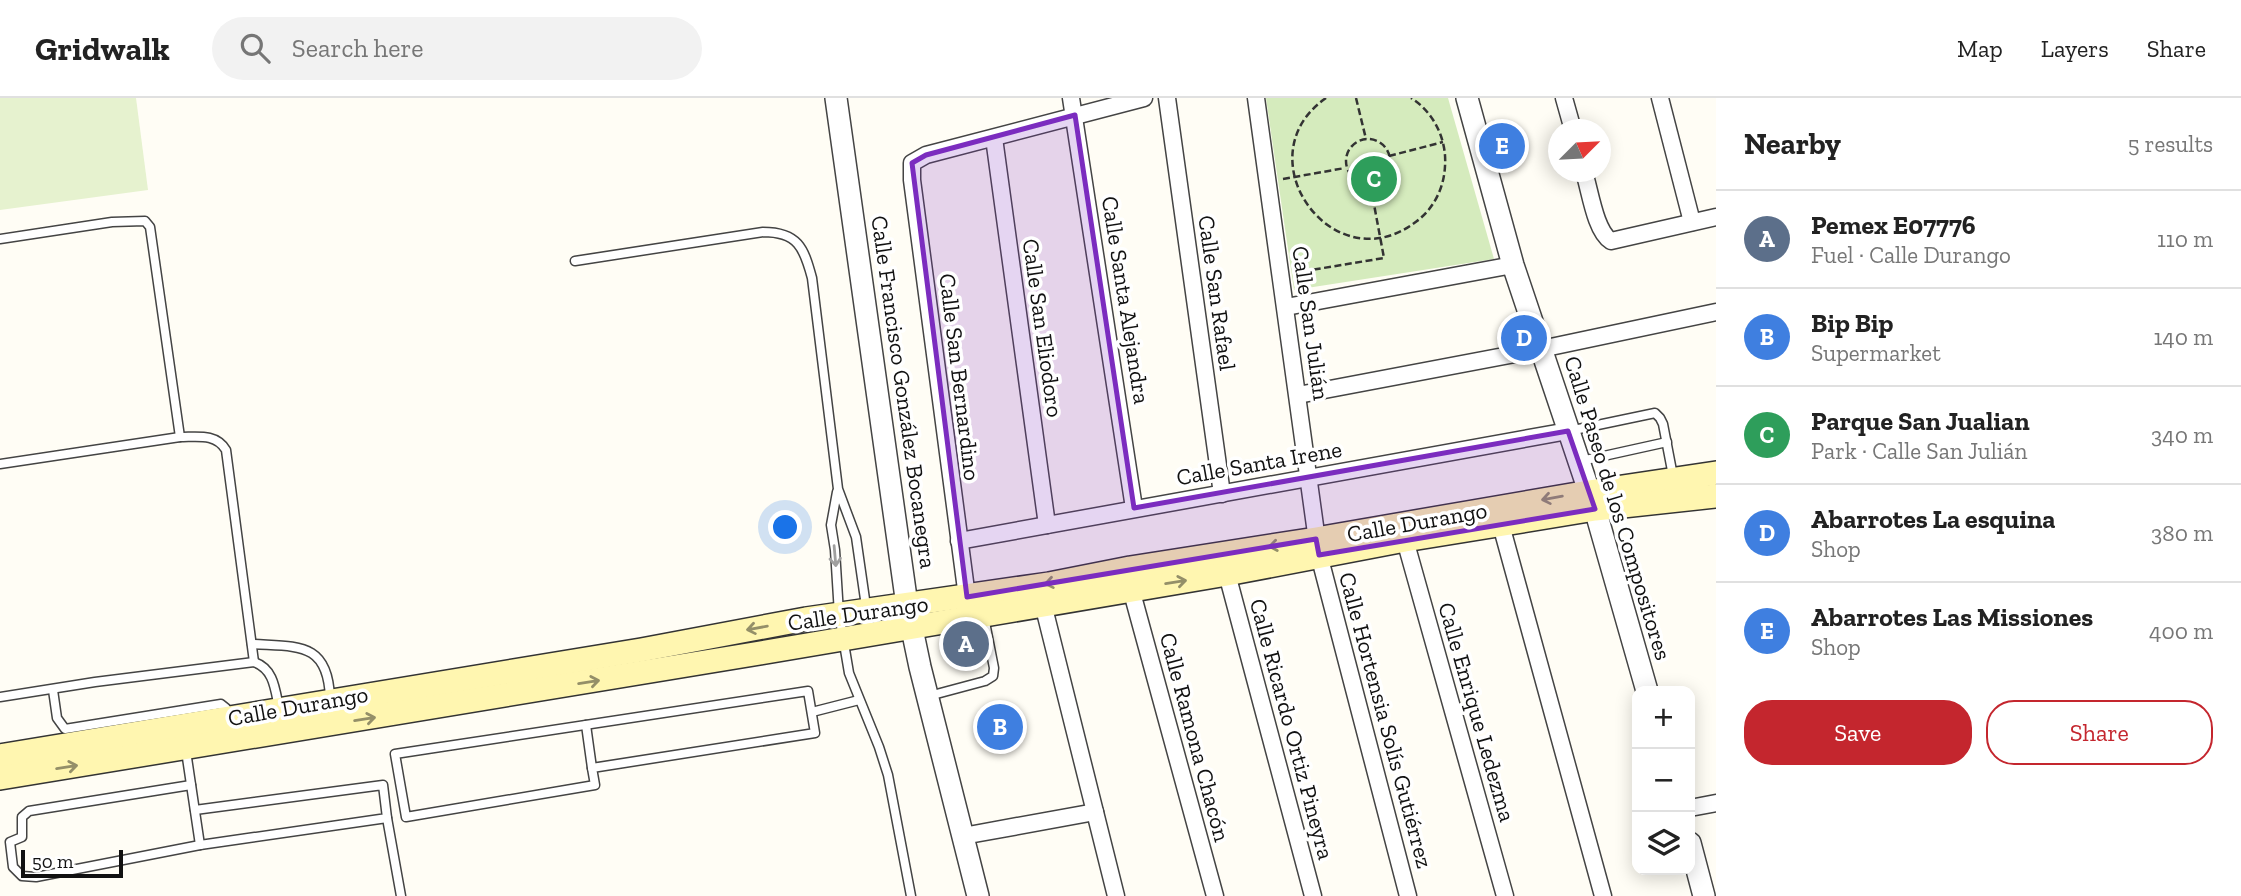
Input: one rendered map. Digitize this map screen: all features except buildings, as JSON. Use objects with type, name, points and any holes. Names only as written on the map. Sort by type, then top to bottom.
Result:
[{"type":"main road","name":"Calle Durango","points":[[0,778],[844,639],[870,634],[910,616],[967,597],[1130,568],[1405,540],[1501,525],[1674,479],[1716,473]]},
{"type":"main road","name":"Calle Durango","points":[[4,754],[641,650],[839,614],[866,611],[910,616],[983,614],[1227,574],[1318,547],[1592,500],[1716,496]]},
{"type":"street","name":"Calle Francisco González Bocanegra","points":[[836,98],[910,616],[927,697],[978,896]]},
{"type":"street","name":"Calle Santa Alejandra","points":[[1071,98],[1135,509]]},
{"type":"street","points":[[994,138],[1144,98]]},
{"type":"street","name":"Calle San Rafael","points":[[1167,98],[1222,494]]},
{"type":"street","name":"Calle San Julián","points":[[1256,98],[1318,547]]},
{"type":"street","name":"Calle Paseo de los Compositores","points":[[1467,98],[1513,265],[1592,500],[1646,686]]},
{"type":"street","points":[[1564,98],[1570,119]]},
{"type":"street","points":[[1660,98],[1692,222]]},
{"type":"street","name":"Calle San Bernardino","points":[[967,597],[912,180],[912,163],[926,155],[994,138]]},
{"type":"street","name":"Calle San Eliodoro","points":[[994,138],[1047,524]]},
{"type":"street","points":[[1587,182],[1600,226],[1607,239],[1616,241],[1716,217]]},
{"type":"street","points":[[1286,307],[1513,265]]},
{"type":"street","points":[[1298,395],[1541,349],[1716,312]]},
{"type":"street","name":"Calle Santa Irene","points":[[958,541],[1568,432]]},
{"type":"street","points":[[1501,525],[1603,896]]},
{"type":"street","name":"Calle Enrique Ledezma","points":[[1405,540],[1505,896]]},
{"type":"street","name":"Calle Hortensia Solís Gutiérrez","points":[[1318,547],[1408,896]]},
{"type":"street","name":"Calle Ricardo Ortiz Pineyra","points":[[1227,574],[1313,896]]},
{"type":"street","name":"Calle Ramona Chacón","points":[[1131,589],[1215,896]]},
{"type":"street","points":[[1043,604],[1116,896]]},
{"type":"street","points":[[1695,806],[1716,803]]},
{"type":"street","points":[[963,836],[1096,812]]},
{"type":"street","points":[[1695,862],[1704,896]]},
{"type":"lane","points":[[0,239],[113,222],[145,221],[150,227],[180,437]]},
{"type":"lane","points":[[575,261],[763,232],[785,235],[798,242],[806,254],[812,278],[838,489],[856,537],[870,634]]},
{"type":"lane","points":[[1568,432],[1655,413],[1663,424],[1674,479]]},
{"type":"lane","points":[[0,464],[180,437],[216,439],[226,450],[254,662]]},
{"type":"lane","points":[[1578,461],[1667,442]]},
{"type":"lane","points":[[838,489],[831,525],[839,614],[849,673],[876,737],[888,775],[911,896]]},
{"type":"lane","points":[[927,697],[985,681],[993,676],[994,668],[983,614]]},
{"type":"lane","points":[[252,644],[299,647],[318,656],[325,668],[330,700],[328,725]]},
{"type":"lane","points":[[0,698],[94,682],[254,662],[270,672],[283,732]]},
{"type":"lane","points":[[53,690],[57,718],[65,729],[213,705],[224,706],[230,718],[234,740]]},
{"type":"lane","points":[[586,724],[592,768],[595,785],[406,817],[395,754],[586,724],[808,691],[815,733],[592,768]]},
{"type":"lane","points":[[812,712],[859,700]]},
{"type":"lane","points":[[185,748],[200,845]]},
{"type":"lane","points":[[191,785],[29,811],[22,817],[23,836],[10,842],[13,867],[22,876],[28,877],[200,845],[387,818]]},
{"type":"lane","points":[[195,810],[383,785],[401,896]]},
{"type":"path","points":[[1326,98],[1310,112],[1301,127],[1295,143],[1294,177],[1306,203],[1325,224],[1342,233],[1361,238],[1380,237],[1410,226],[1423,217],[1441,190],[1446,158],[1443,142],[1434,121],[1419,103],[1411,98]]},
{"type":"path","points":[[1356,98],[1366,139]]},
{"type":"path","points":[[1360,140],[1378,141],[1389,156],[1388,171],[1384,177],[1370,183],[1356,180],[1346,168],[1349,149],[1360,140]]},
{"type":"path","points":[[1389,156],[1443,142]]},
{"type":"path","points":[[1269,181],[1346,168]]},
{"type":"path","points":[[1291,273],[1384,258],[1370,183]]},
{"type":"highlighted area","points":[[1075,115],[1134,508],[1568,431],[1595,509],[1319,555],[1316,539],[967,597],[912,163],[926,155]]},
{"type":"green space","points":[[0,98],[136,98],[148,190],[0,210]]},
{"type":"green space","points":[[1266,98],[1448,98],[1494,259],[1294,290]]},
{"type":"place","name":"Abarrotes Las Missiones","points":[[1502,146]]},
{"type":"place","name":"Parque San Jualian","points":[[1374,179]]},
{"type":"place","name":"Abarrotes La esquina","points":[[1524,338]]},
{"type":"place","name":"Pemex E07776","points":[[966,644]]},
{"type":"place","name":"Bip Bip","points":[[1000,727]]}]
